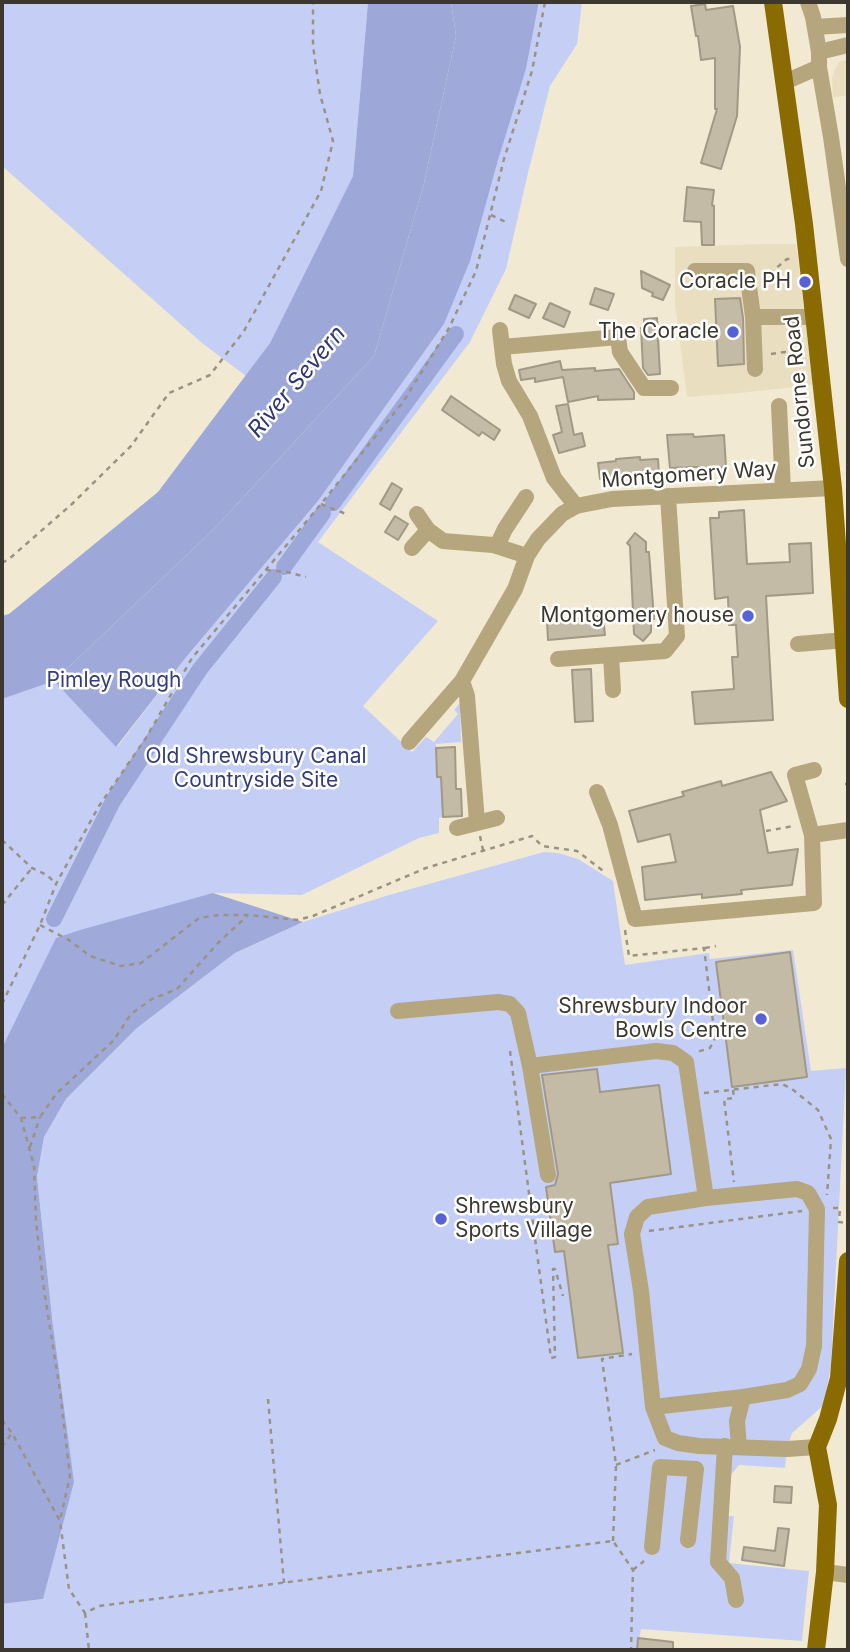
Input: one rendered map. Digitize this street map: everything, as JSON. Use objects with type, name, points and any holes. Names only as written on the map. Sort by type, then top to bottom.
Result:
[{"type":"main road","name":"Sundorne Road","points":[[773,2],[834,488],[844,588],[848,699]]},
{"type":"main road","points":[[816,1650],[825,1573],[828,1505],[817,1447],[839,1378],[848,1261]]},
{"type":"street","points":[[793,2],[809,5],[815,27],[848,259]]},
{"type":"street","points":[[815,27],[848,24]]},
{"type":"street","points":[[785,82],[819,59],[848,45]]},
{"type":"street","points":[[695,271],[747,271],[755,362]]},
{"type":"street","points":[[753,317],[814,317]]},
{"type":"street","points":[[500,330],[509,381],[530,416],[554,478],[576,506]]},
{"type":"street","points":[[502,347],[618,337],[620,352],[644,388],[671,388]]},
{"type":"street","points":[[779,406],[783,490]]},
{"type":"street","name":"Montgomery Way","points":[[409,742],[462,681],[514,589],[527,556],[538,539],[562,514],[576,506],[612,499],[834,488]]},
{"type":"street","points":[[558,659],[665,651],[677,636],[668,496]]},
{"type":"street","points":[[497,546],[519,500]]},
{"type":"street","points":[[417,514],[428,530],[443,541],[497,546],[527,556]]},
{"type":"street","points":[[412,548],[428,530]]},
{"type":"street","points":[[798,644],[845,640]]},
{"type":"street","points":[[611,655],[613,691]]},
{"type":"street","points":[[462,681],[467,696],[477,822]]},
{"type":"street","points":[[597,792],[610,825],[635,919],[814,903],[807,829],[795,775],[814,770]]},
{"type":"street","points":[[457,828],[497,818]]},
{"type":"street","points":[[807,829],[848,830]]},
{"type":"street","points":[[398,1011],[498,1002],[510,1004],[518,1013],[530,1066],[548,1175]]},
{"type":"street","points":[[530,1066],[656,1051],[673,1053],[686,1062],[706,1198]]},
{"type":"street","points":[[653,1407],[788,1390],[800,1384],[809,1369],[814,1346],[817,1209],[808,1193],[797,1189],[648,1207],[637,1217],[632,1234],[653,1407],[665,1438],[687,1445],[787,1449],[817,1447]]},
{"type":"street","points":[[736,1600],[732,1578],[718,1562],[723,1494],[743,1397]]},
{"type":"street","points":[[652,1548],[660,1467],[696,1469],[688,1541]]},
{"type":"street","points":[[694,1491],[723,1494]]},
{"type":"street","points":[[825,1573],[848,1575]]},
{"type":"path","points":[[2,563],[72,504],[131,446],[170,393],[210,375],[244,331],[321,191],[333,141],[320,94],[313,46],[313,2]]},
{"type":"path","points":[[2,1004],[57,884],[99,806],[146,738],[192,658],[403,401],[449,328],[476,271],[504,159],[532,71],[545,2]]},
{"type":"path","points":[[491,215],[508,223]]},
{"type":"path","points":[[748,279],[762,280],[787,259],[807,257]]},
{"type":"path","points":[[755,362],[785,352],[802,358],[819,357]]},
{"type":"path","points":[[321,504],[346,514]]},
{"type":"path","points":[[266,570],[306,577]]},
{"type":"path","points":[[766,831],[807,829]]},
{"type":"path","points":[[40,925],[69,940],[90,957],[121,965],[141,963],[199,918],[248,915],[297,920],[313,916],[426,868],[531,835],[542,846],[577,851],[606,873]]},
{"type":"path","points":[[2,840],[32,868],[47,875],[57,884]]},
{"type":"path","points":[[2,905],[32,868]]},
{"type":"path","points":[[29,1150],[40,1117],[56,1094],[114,1040],[131,1014],[152,999],[177,989],[218,943],[248,915]]},
{"type":"path","points":[[625,931],[629,956],[716,946]]},
{"type":"path","points":[[686,1062],[695,1052],[710,1048],[715,1038],[704,948]]},
{"type":"path","points":[[509,1044],[551,1358],[555,1357],[553,1269],[563,1296]]},
{"type":"path","points":[[690,1095],[757,1085],[782,1084],[792,1089],[818,1110],[831,1139],[827,1195]]},
{"type":"path","points":[[724,1196],[724,1186],[735,1185],[724,1099],[734,1098],[733,1090]]},
{"type":"path","points":[[2,1094],[21,1118],[34,1166],[36,1222],[70,1476],[60,1521],[69,1589],[85,1613],[89,1650]]},
{"type":"path","points":[[21,1118],[40,1117]]},
{"type":"path","points":[[632,1234],[817,1209]]},
{"type":"path","points":[[631,1650],[633,1570],[613,1541],[616,1465],[602,1359],[647,1352]]},
{"type":"path","points":[[268,1399],[284,1583]]},
{"type":"path","points":[[2,1420],[12,1433],[60,1521]]},
{"type":"path","points":[[2,1447],[12,1433]]},
{"type":"path","points":[[616,1465],[659,1448],[665,1438]]},
{"type":"path","points":[[85,1613],[99,1606],[613,1541]]},
{"type":"shaded area","points":[[848,60],[848,95],[833,98],[832,78],[835,69],[840,61]]},
{"type":"shaded area","points":[[796,244],[813,385],[687,397],[675,304],[675,247]]},
{"type":"green space","points":[[2,2],[368,2],[353,176],[270,343],[246,376],[202,343],[2,166]]},
{"type":"green space","name":"Pimley Rough","points":[[451,2],[539,2],[526,69],[470,261],[444,324],[318,501],[187,656],[116,747],[54,681],[212,531],[374,356],[424,183],[456,36]]},
{"type":"green space","name":"Old Shrewsbury Canal Countryside Site","points":[[539,2],[582,2],[577,44],[550,86],[506,269],[470,342],[318,542],[438,621],[363,706],[412,752],[426,737],[434,742],[458,714],[454,710],[460,703],[461,742],[436,744],[443,817],[439,818],[439,833],[419,838],[302,895],[213,893],[2,1048],[2,699],[54,681],[117,747],[187,656],[318,501],[444,324],[526,69]]},
{"type":"green space","name":"Shrewsbury Sports Village","points":[[544,852],[578,859],[613,881],[625,965],[709,953],[710,959],[793,950],[811,1071],[846,1068],[831,1365],[824,1405],[792,1433],[785,1468],[739,1465],[731,1475],[727,1516],[734,1516],[729,1563],[809,1571],[802,1641],[641,1629],[637,1650],[2,1650],[2,1604],[43,1599],[53,1326],[37,1177],[44,1137],[66,1099],[137,1028],[235,953],[303,922]]},
{"type":"green space","points":[[213,893],[303,922],[235,953],[137,1028],[66,1099],[44,1137],[37,1177],[74,1482],[43,1599],[2,1604],[2,1048],[56,938]]},
{"type":"water","name":"River Severn","points":[[368,2],[451,2],[456,36],[424,183],[374,356],[212,531],[54,681],[2,699],[2,616],[9,614],[158,492],[270,343],[353,176]]},
{"type":"building","points":[[705,4],[706,10],[733,6],[740,47],[737,116],[721,169],[701,163],[717,109],[715,58],[701,60],[691,6]]},
{"type":"building","points":[[687,187],[714,190],[714,245],[702,245],[701,222],[684,221]]},
{"type":"building","points":[[641,271],[670,285],[663,300],[642,288]]},
{"type":"building","points":[[595,288],[614,294],[608,310],[590,304]]},
{"type":"building","points":[[515,295],[536,304],[529,318],[509,309]]},
{"type":"building","name":"The Coracle","points":[[740,298],[744,364],[718,366],[715,299]]},
{"type":"building","points":[[550,303],[570,312],[564,327],[543,318]]},
{"type":"building","points":[[657,318],[660,374],[648,375],[643,368],[641,328],[644,328],[644,319]]},
{"type":"building","points":[[560,361],[562,370],[619,369],[634,392],[634,399],[598,400],[598,396],[568,402],[563,377],[535,382],[535,378],[521,380],[519,370]]},
{"type":"building","points":[[451,396],[500,430],[494,440],[482,432],[479,436],[442,410]]},
{"type":"building","points":[[568,404],[574,435],[582,433],[585,446],[559,453],[553,435],[562,432],[556,406]]},
{"type":"building","points":[[693,434],[694,437],[724,435],[726,467],[670,468],[667,435]]},
{"type":"building","points":[[640,457],[640,460],[658,459],[659,475],[641,477],[641,473],[600,479],[598,463]]},
{"type":"building","points":[[392,483],[402,489],[390,510],[380,504]]},
{"type":"building","name":"Montgomery house","points":[[744,510],[747,564],[790,562],[789,544],[811,543],[813,593],[766,596],[773,720],[695,724],[692,692],[734,689],[732,657],[738,657],[736,625],[729,625],[728,597],[715,599],[710,518],[719,518],[719,512]]},
{"type":"building","points":[[395,516],[408,524],[398,540],[385,532]]},
{"type":"building","points":[[635,533],[646,542],[646,552],[649,552],[654,619],[651,620],[651,632],[643,641],[634,634],[630,546],[627,543]]},
{"type":"building","points":[[603,616],[605,635],[548,640],[547,621]]},
{"type":"building","points":[[591,669],[593,721],[575,722],[572,670]]},
{"type":"building","points":[[455,747],[456,789],[461,789],[462,816],[443,817],[436,748]]},
{"type":"building","points":[[771,772],[787,801],[760,810],[768,853],[798,849],[792,885],[741,890],[742,894],[702,898],[702,894],[645,900],[642,867],[676,862],[670,834],[638,842],[629,811],[684,796],[682,792],[721,781],[722,786]]},
{"type":"building","name":"Shrewsbury Indoor Bowls Centre","points":[[790,952],[807,1077],[732,1087],[716,962]]},
{"type":"building","points":[[597,1069],[600,1092],[659,1085],[671,1174],[610,1183],[618,1244],[608,1245],[623,1353],[578,1358],[564,1251],[555,1252],[546,1187],[555,1185],[558,1174],[542,1075]]},
{"type":"building","points":[[775,1486],[792,1487],[791,1503],[774,1502]]},
{"type":"building","points":[[778,1528],[789,1529],[784,1566],[742,1560],[744,1547],[775,1551]]},
{"type":"building","points":[[638,1638],[673,1642],[673,1650],[637,1650]]},
{"type":"waterway","points":[[333,503],[456,334]]},
{"type":"waterway","points":[[284,567],[323,513]]},
{"type":"waterway","points":[[54,919],[113,801],[200,669],[274,577]]},
{"type":"place","name":"Coracle PH","points":[[805,282]]},
{"type":"place","name":"The Coracle","points":[[733,332]]},
{"type":"place","name":"Montgomery house","points":[[748,616]]},
{"type":"place","name":"Shrewsbury Indoor Bowls Centre","points":[[761,1019]]},
{"type":"place","name":"Shrewsbury Sports Village","points":[[441,1219]]}]
